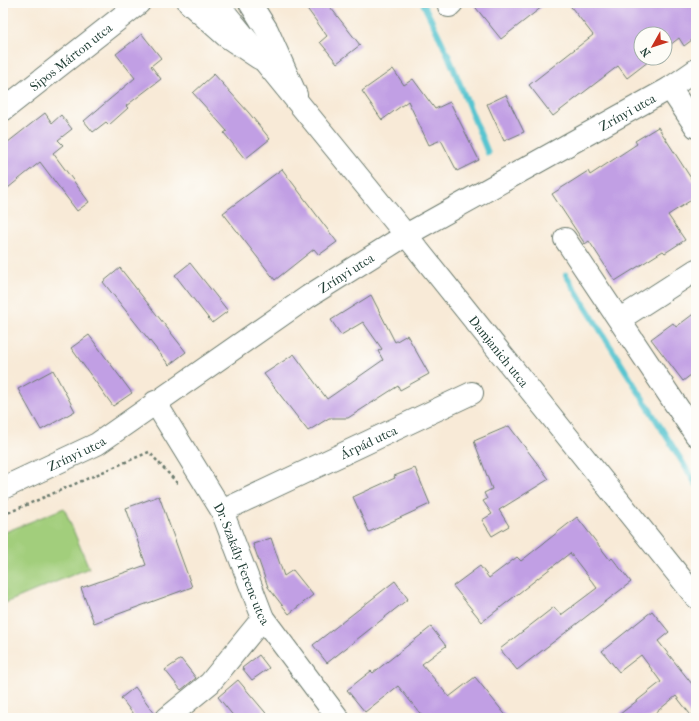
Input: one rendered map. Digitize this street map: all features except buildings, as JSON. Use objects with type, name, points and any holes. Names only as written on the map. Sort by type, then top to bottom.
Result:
[{"type":"street","name":"Sipos Márton utca","points":[[3,110],[138,3]]},
{"type":"street","name":"Damjanich utca","points":[[189,3],[226,36],[264,61]]},
{"type":"street","name":"Damjanich utca","points":[[217,3],[406,235],[696,597]]},
{"type":"street","name":"Damjanich utca","points":[[250,3],[267,30],[300,105]]},
{"type":"street","name":"Zrínyi utca","points":[[3,488],[97,444],[308,296],[406,235],[670,88],[696,70]]},
{"type":"street","points":[[670,88],[696,127]]},
{"type":"street","points":[[565,239],[620,319],[696,435]]},
{"type":"street","points":[[620,319],[696,270]]},
{"type":"street","name":"Árpád utca","points":[[222,511],[472,393]]},
{"type":"street","name":"Dr. Szakály Ferenc utca","points":[[155,402],[222,511],[263,618],[338,718]]},
{"type":"street","points":[[167,718],[210,684],[263,618]]},
{"type":"path","points":[[3,515],[149,452],[180,486]]},
{"type":"green space","points":[[64,508],[89,568],[3,604],[3,533]]},
{"type":"waterway","points":[[423,3],[448,55],[488,153]]},
{"type":"waterway","points":[[566,275],[696,484]]}]
